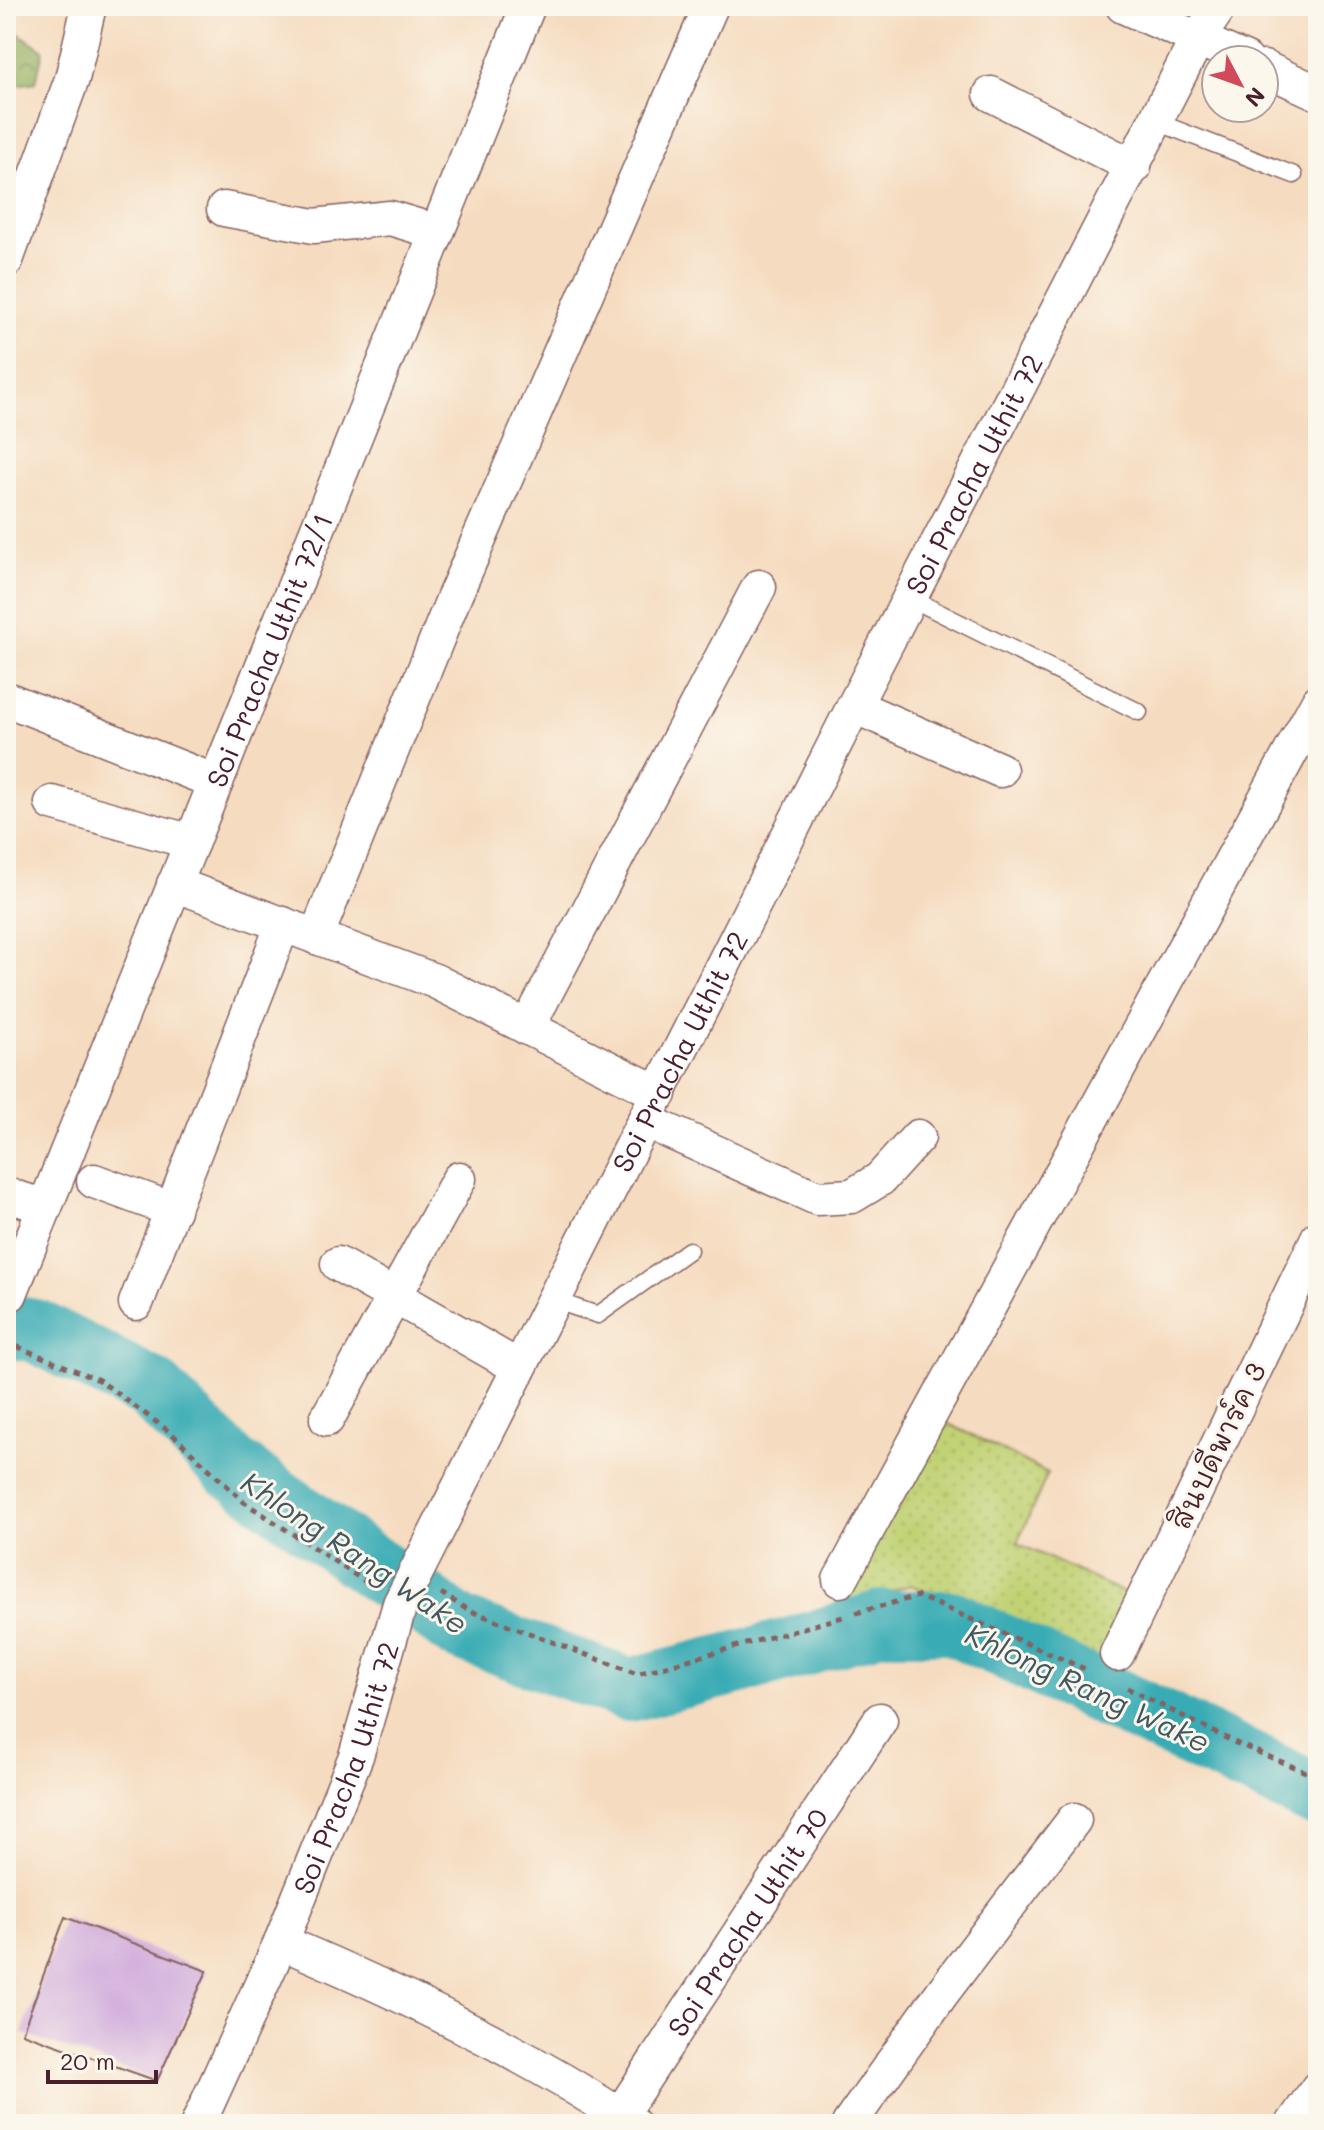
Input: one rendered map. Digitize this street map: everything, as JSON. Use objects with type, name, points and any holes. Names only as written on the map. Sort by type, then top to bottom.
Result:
[{"type":"street","points":[[6,260],[72,79],[89,6]]},
{"type":"street","name":"Soi Pracha Uthit 72/1","points":[[10,1294],[528,6]]},
{"type":"street","points":[[316,937],[454,597],[711,6]]},
{"type":"street","points":[[1123,6],[1211,44]]},
{"type":"street","name":"Soi Pracha Uthit 72","points":[[198,2124],[281,1942],[368,1723],[413,1579],[854,706],[1198,38],[1220,6]]},
{"type":"street","points":[[1280,75],[1318,93]]},
{"type":"street","points":[[991,94],[1134,167]]},
{"type":"street","points":[[224,209],[314,226],[390,218],[437,232]]},
{"type":"street","points":[[527,1028],[759,587]]},
{"type":"street","points":[[6,699],[216,782]]},
{"type":"street","points":[[840,1580],[1318,702]]},
{"type":"street","points":[[854,706],[1000,770]]},
{"type":"street","points":[[52,803],[192,842]]},
{"type":"street","points":[[174,884],[435,981],[527,1028],[653,1107],[817,1198],[852,1196],[862,1190],[880,1179],[918,1137]]},
{"type":"street","points":[[136,1303],[283,924]]},
{"type":"street","points":[[327,1419],[459,1179]]},
{"type":"street","points":[[94,1181],[173,1210]]},
{"type":"street","points":[[6,1195],[44,1206]]},
{"type":"street","name":"สินบดีพาร์ค 3","points":[[1116,1668],[1318,1238]]},
{"type":"street","points":[[338,1264],[518,1367]]},
{"type":"street","name":"Soi Pracha Uthit 70","points":[[622,2121],[663,2045],[880,1720]]},
{"type":"street","points":[[849,2124],[942,1993],[1074,1820]]},
{"type":"street","points":[[281,1942],[406,1995],[579,2089],[622,2121]]},
{"type":"street","points":[[1293,2124],[1318,2088]]},
{"type":"lane","points":[[1157,122],[1294,175]]},
{"type":"lane","points":[[910,598],[1139,712]]},
{"type":"lane","points":[[556,1301],[598,1315],[689,1250]]},
{"type":"path","points":[[6,1342],[99,1380],[170,1432],[244,1502],[413,1579],[468,1610],[637,1674],[918,1596],[1086,1670]]},
{"type":"path","points":[[1116,1668],[1236,1743],[1318,1777]]},
{"type":"green space","points":[[6,25],[43,50],[36,82],[6,86]]},
{"type":"green space","points":[[937,1418],[1048,1473],[1017,1543],[1126,1594],[1098,1665],[911,1585],[835,1607]]},
{"type":"building","points":[[65,1917],[207,1971],[157,2081],[22,2033]]},
{"type":"waterway","name":"Khlong Rang Wake","points":[[6,1326],[36,1331],[151,1389],[231,1467],[460,1629],[629,1690],[788,1650],[880,1622],[951,1622],[1318,1796]]}]
